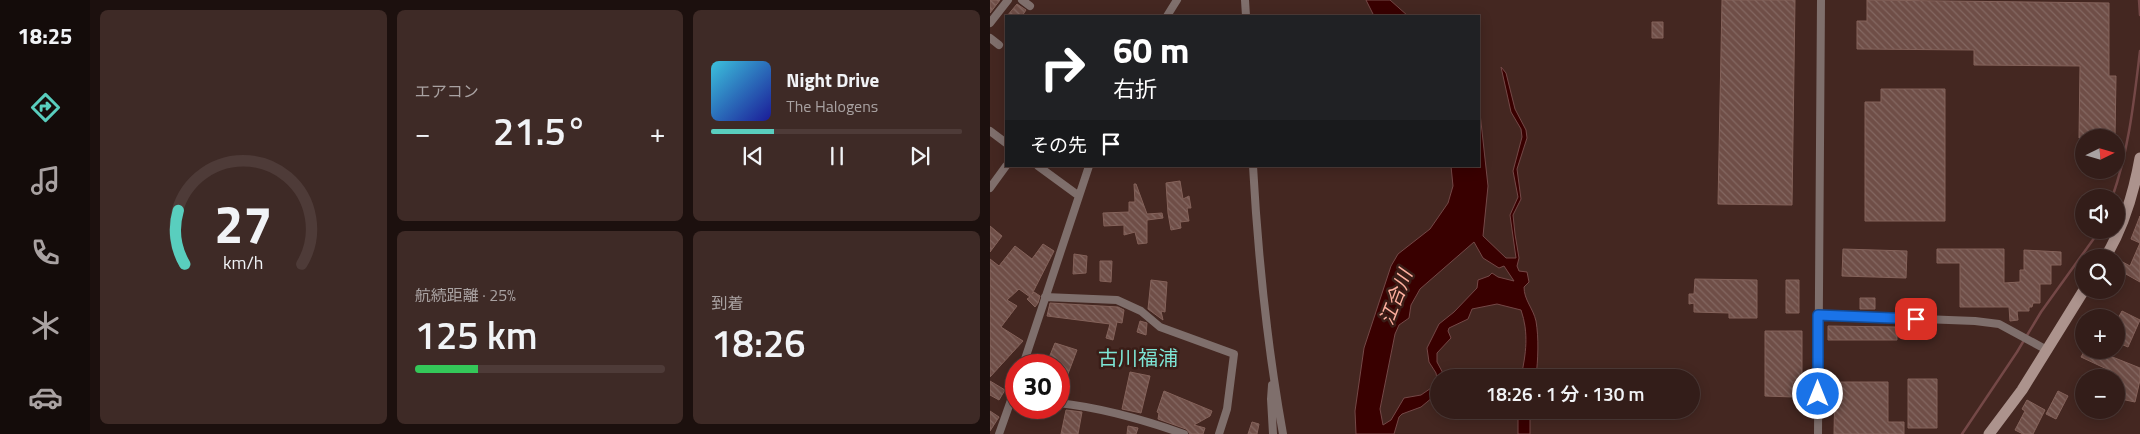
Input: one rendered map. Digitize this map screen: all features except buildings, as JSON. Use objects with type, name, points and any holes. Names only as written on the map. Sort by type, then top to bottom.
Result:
[{"type":"street","points":[[990,23],[1008,0]]},
{"type":"street","points":[[1022,0],[1030,6]]},
{"type":"street","points":[[1167,15],[1178,0]]},
{"type":"street","points":[[1245,0],[1246,15]]},
{"type":"street","points":[[1818,434],[1821,0]]},
{"type":"street","points":[[990,38],[999,45]]},
{"type":"street","points":[[990,131],[1005,142]]},
{"type":"street","points":[[2109,249],[2122,222],[2136,182],[2140,158]]},
{"type":"street","points":[[990,188],[1005,167]]},
{"type":"street","points":[[1039,167],[1079,196]]},
{"type":"street","points":[[1027,354],[1089,167]]},
{"type":"street","points":[[1253,167],[1262,284],[1273,375],[1284,434]]},
{"type":"street","points":[[1045,296],[1116,300],[1141,311],[1160,327],[1234,354],[1227,409],[1219,434]]},
{"type":"street","points":[[1988,434],[2022,390],[2078,299]]},
{"type":"street","points":[[1818,315],[1975,321],[1999,324],[2047,350]]},
{"type":"street","points":[[1273,375],[1271,399],[1273,434]]},
{"type":"street","points":[[1070,404],[1099,408],[1154,423],[1184,434]]},
{"type":"street","points":[[999,434],[1005,419]]},
{"type":"water","points":[[1366,0],[1390,0],[1407,15],[1374,15]]},
{"type":"water","name":"江合川","points":[[1501,67],[1506,73],[1515,109],[1526,130],[1527,138],[1517,169],[1521,199],[1513,215],[1519,258],[1517,266],[1519,271],[1527,272],[1529,282],[1524,287],[1524,292],[1536,321],[1538,335],[1537,369],[1522,369],[1526,343],[1524,319],[1521,310],[1497,304],[1472,309],[1468,319],[1449,328],[1448,331],[1451,338],[1437,353],[1437,362],[1441,369],[1433,369],[1429,362],[1427,348],[1439,324],[1454,312],[1477,288],[1478,280],[1492,273],[1498,277],[1514,281],[1504,266],[1499,268],[1483,258],[1474,242],[1420,289],[1411,305],[1409,318],[1399,325],[1395,334],[1380,409],[1383,425],[1391,420],[1404,398],[1421,395],[1430,389],[1430,400],[1421,407],[1402,414],[1399,417],[1394,434],[1356,434],[1355,411],[1364,348],[1391,266],[1398,254],[1430,229],[1448,203],[1453,186],[1451,167],[1480,167],[1480,113],[1488,186],[1483,236],[1506,258],[1516,258],[1510,215],[1518,197],[1513,171],[1522,137],[1521,129],[1511,112]]},
{"type":"water","points":[[1518,419],[1530,419],[1530,434],[1518,434]]},
{"type":"waterway","points":[[2139,0],[2140,15]]},
{"type":"waterway","points":[[2115,189],[2127,143],[2140,51]]},
{"type":"waterway","points":[[1962,434],[2017,352],[2041,312],[2094,239]]},
{"type":"district","name":"古川福浦","points":[[1138,357]]},
{"type":"route","points":[[1818,394],[1818,315],[1916,319]]}]
